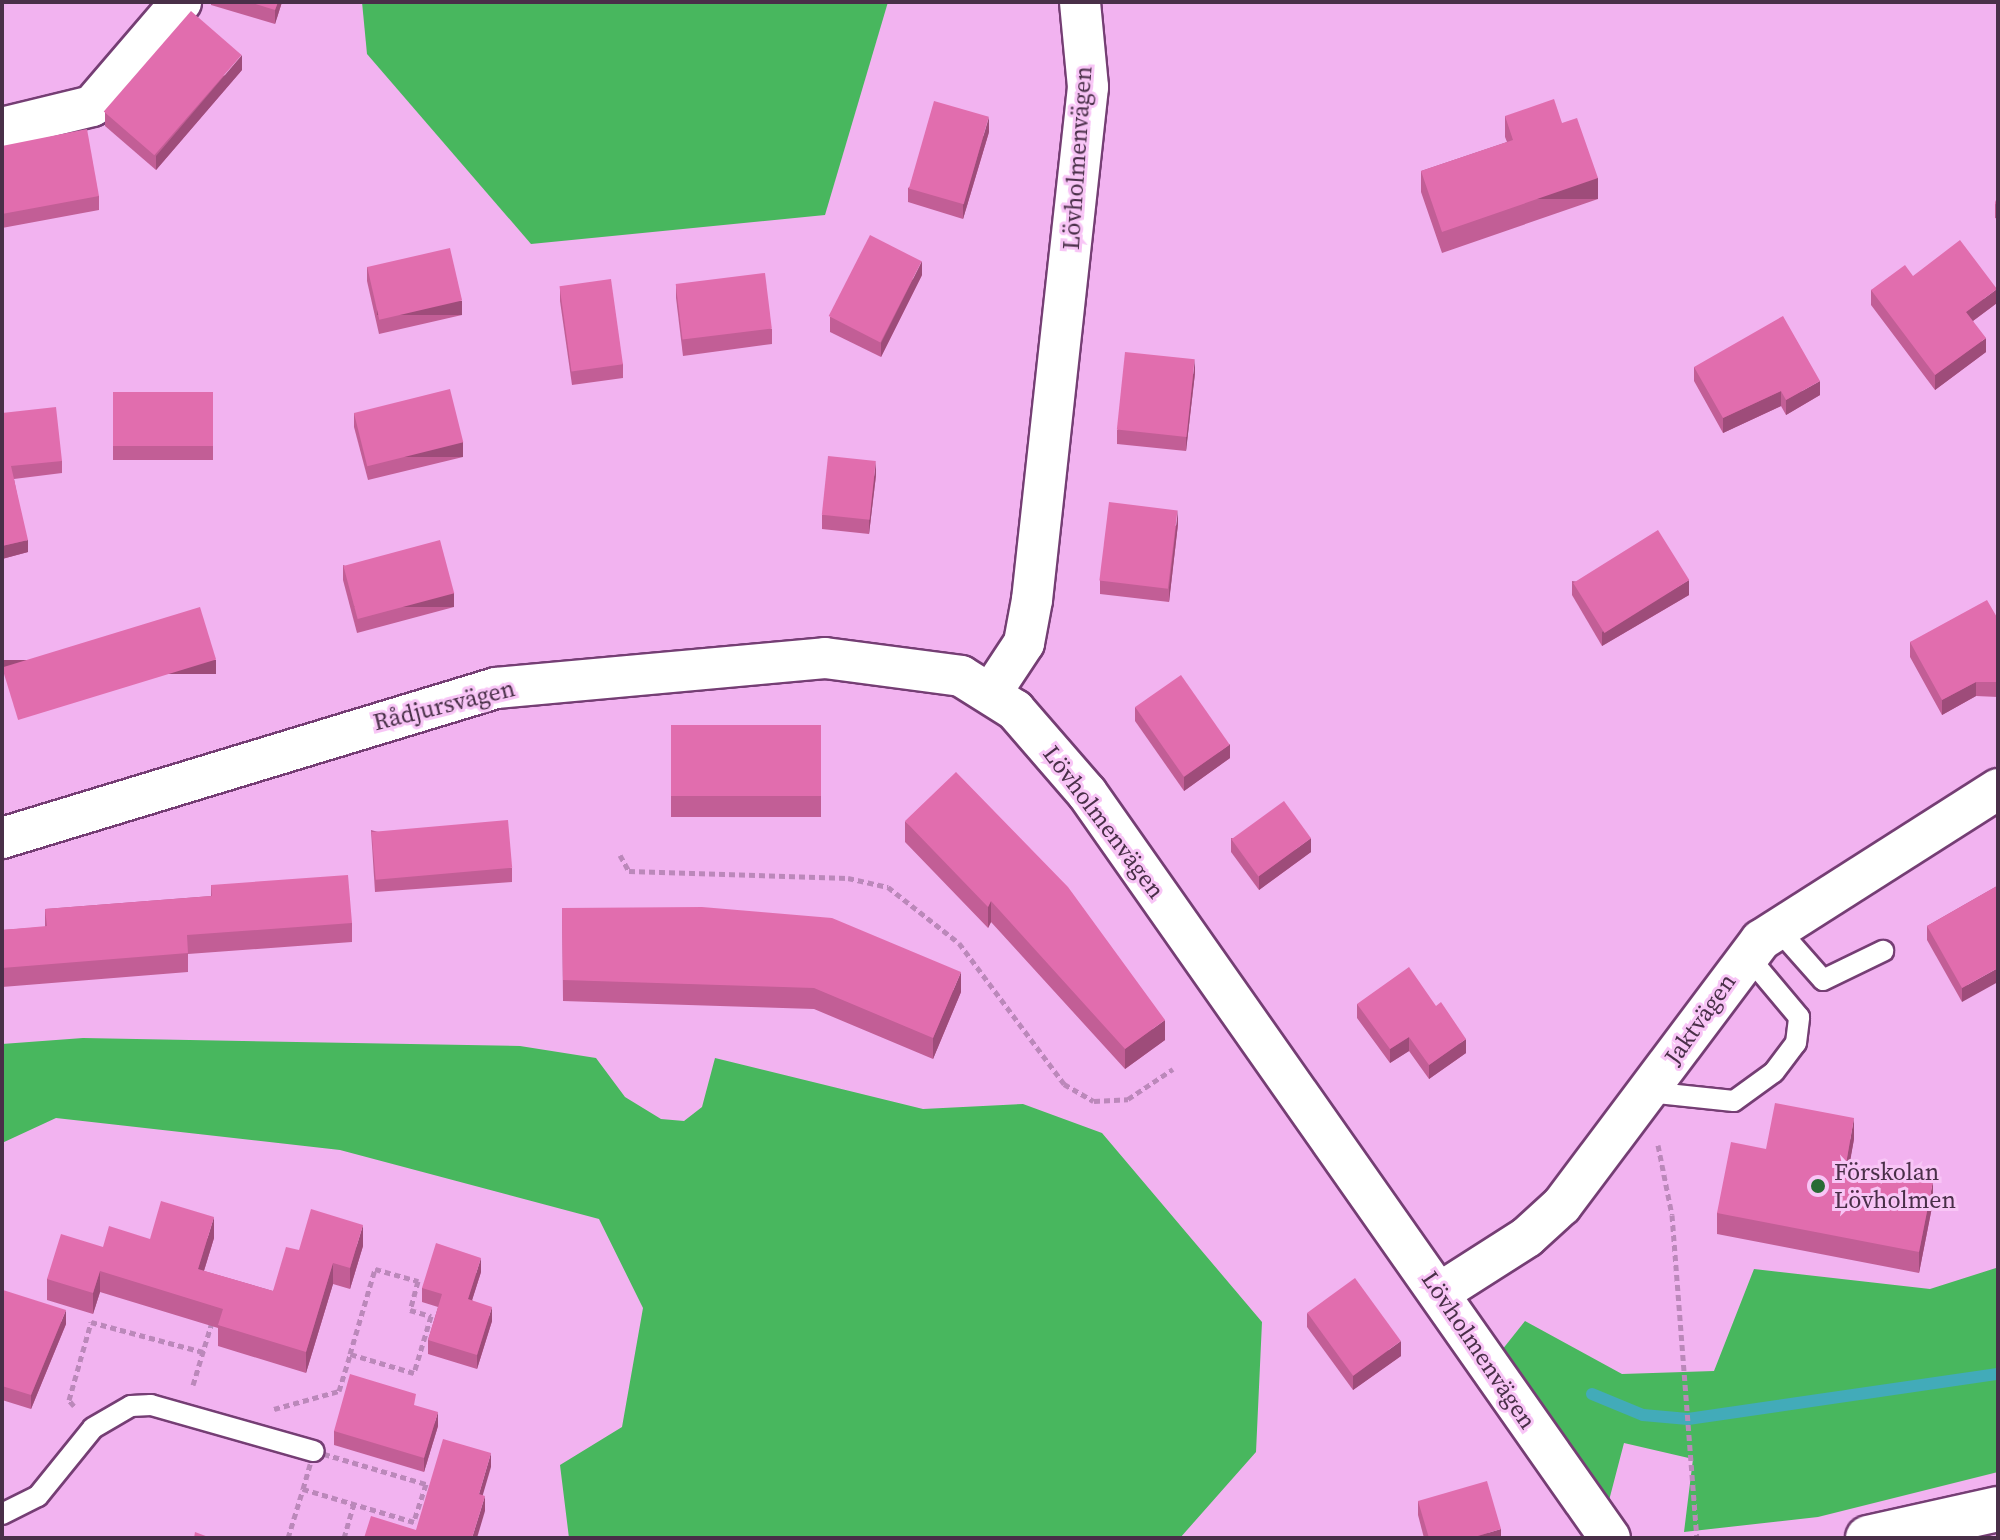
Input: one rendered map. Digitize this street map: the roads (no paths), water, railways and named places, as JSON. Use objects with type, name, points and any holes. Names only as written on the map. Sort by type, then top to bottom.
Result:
[{"type":"street","points":[[2,128],[92,106],[181,2]]},
{"type":"street","name":"Lövholmenvägen","points":[[1080,2],[1088,87],[1032,600],[1024,643],[991,693],[1087,793],[1441,1292],[1610,1538]]},
{"type":"street","name":"Rådjursvägen","points":[[2,838],[496,688],[867,658],[961,676],[991,693]]},
{"type":"street","name":"Jaktvägen","points":[[1441,1292],[1527,1237],[1562,1205],[1747,955],[1777,928],[1998,789]]},
{"type":"street","points":[[1868,1538],[1998,1509]]},
{"type":"lane","points":[[1777,928],[1823,980],[1883,951]]},
{"type":"lane","points":[[1648,1092],[1734,1101],[1774,1072],[1796,1043],[1799,1017],[1747,955]]},
{"type":"lane","points":[[2,1514],[55,1481],[93,1428],[131,1406],[185,1413],[314,1451]]},
{"type":"waterway","points":[[1592,1394],[1643,1415],[1688,1419],[1998,1374]]},
{"type":"place","name":"Förskolan Lövholmen","points":[[1818,1186]]}]
